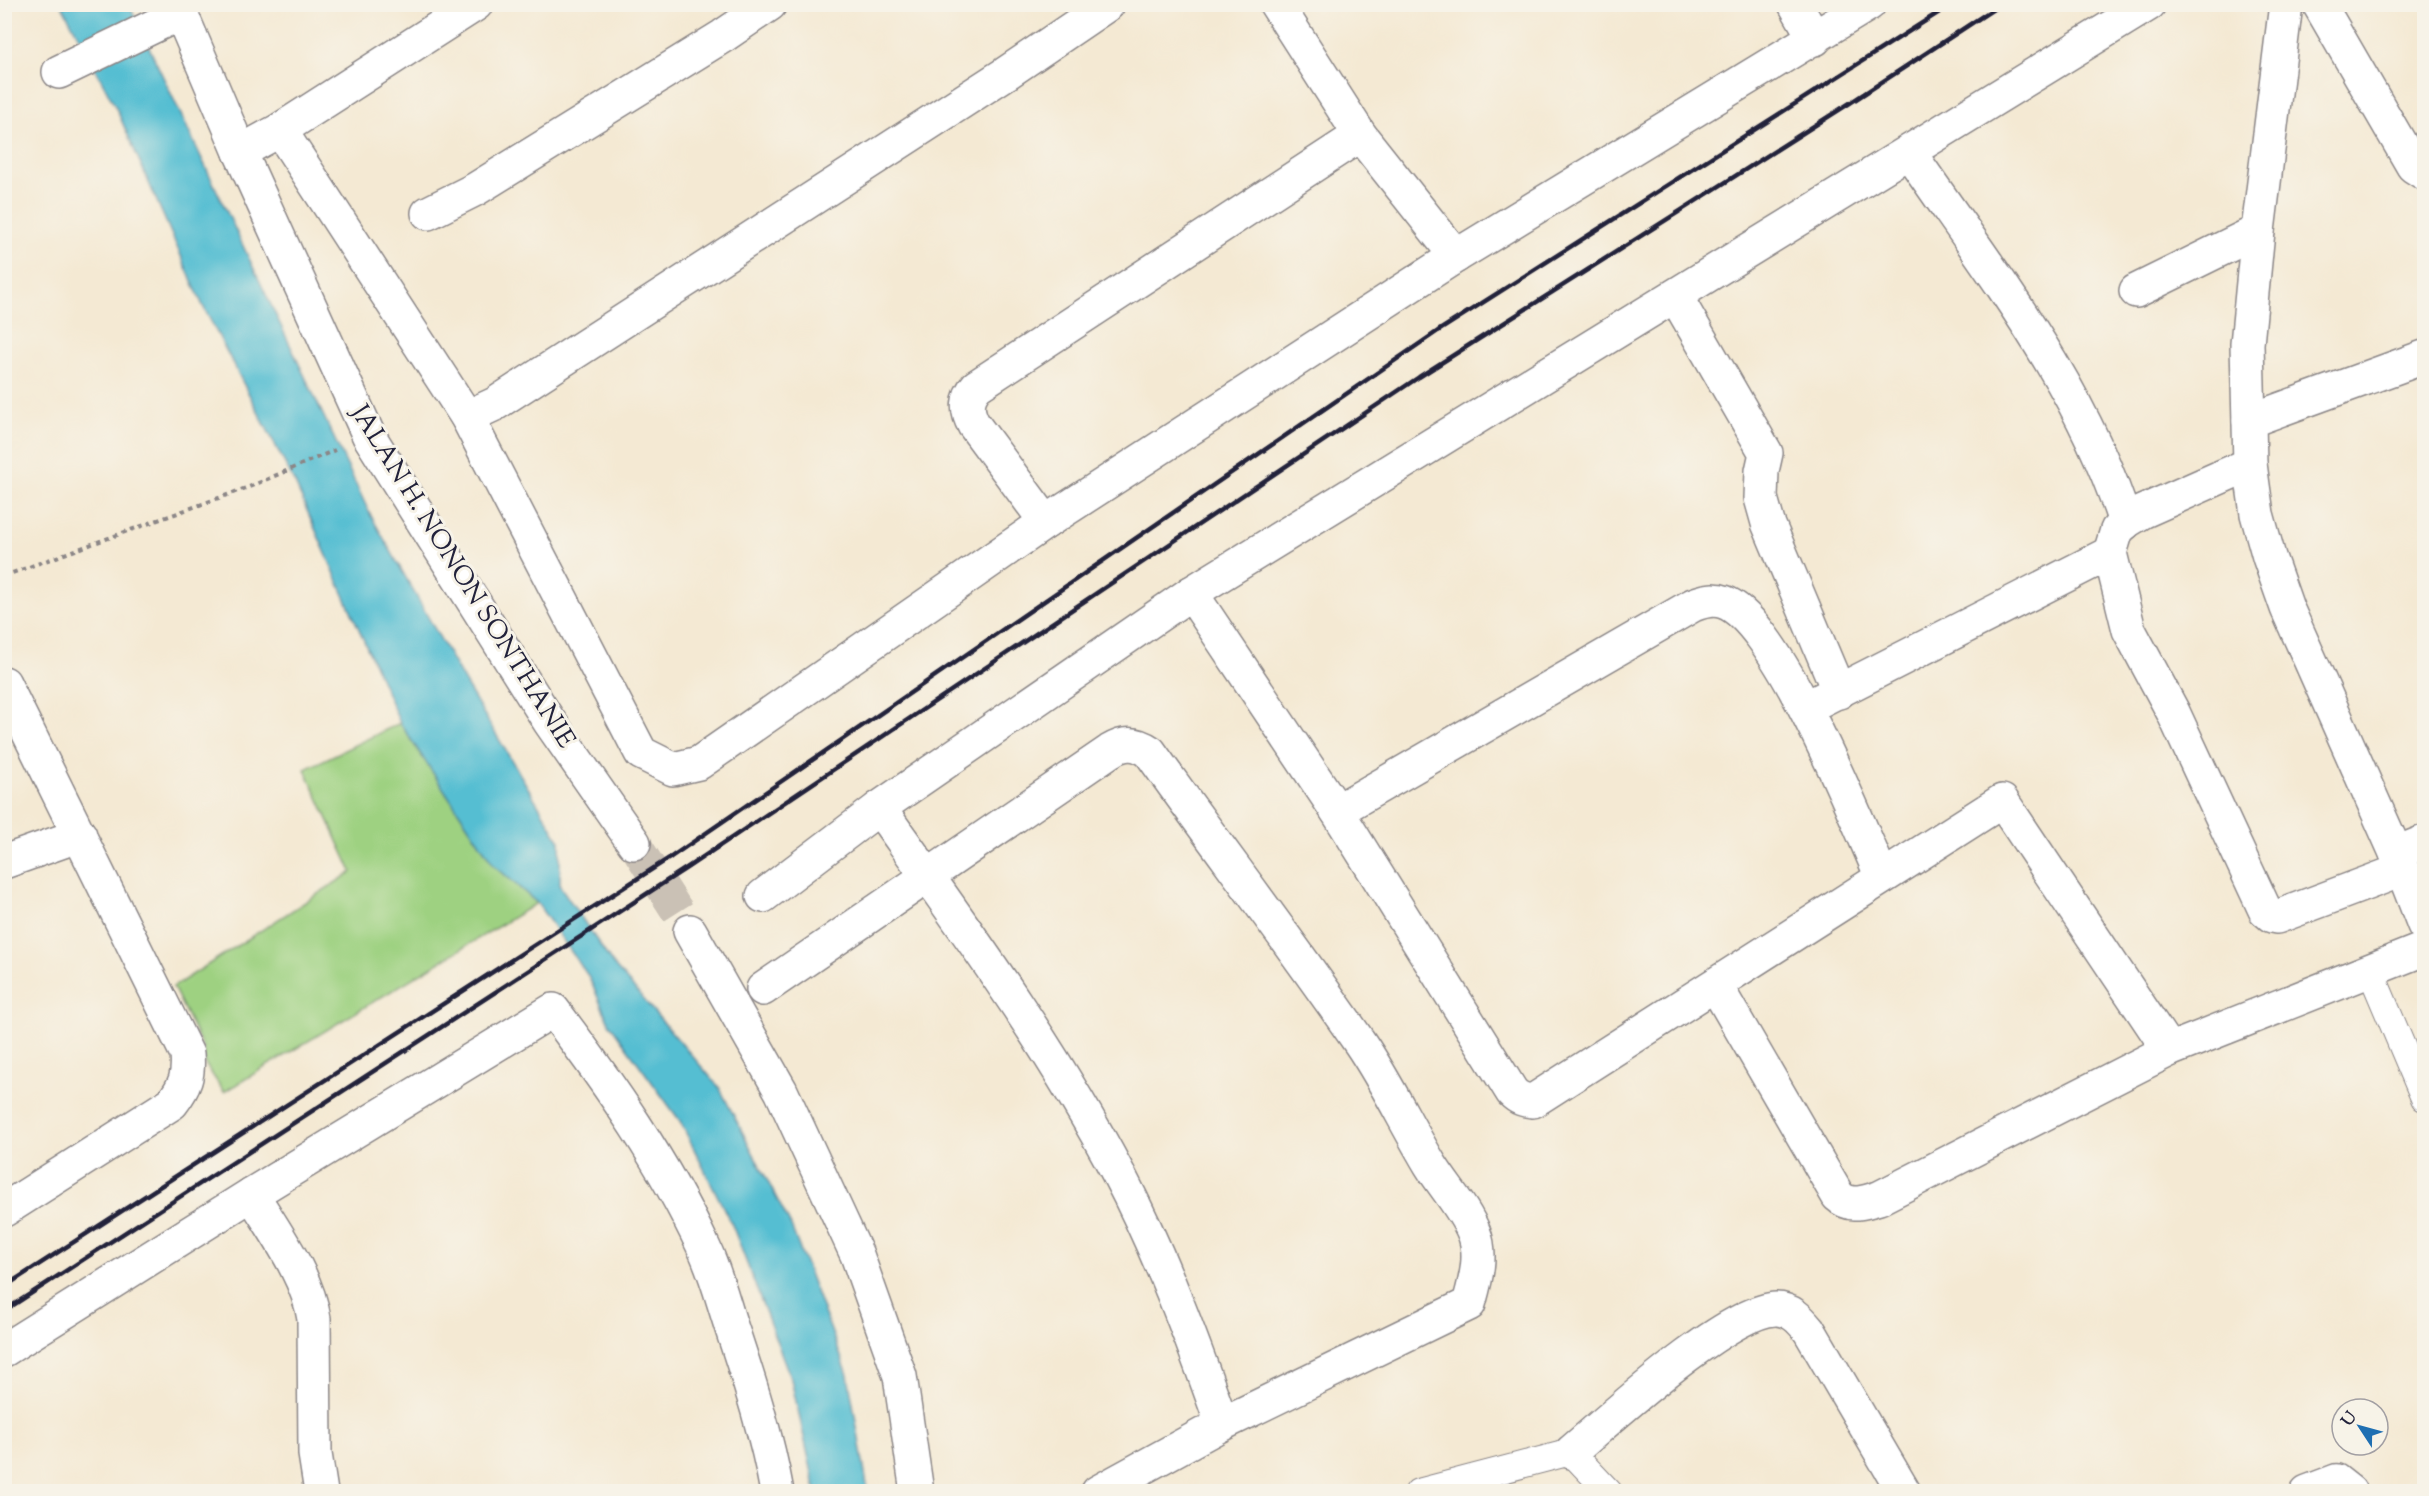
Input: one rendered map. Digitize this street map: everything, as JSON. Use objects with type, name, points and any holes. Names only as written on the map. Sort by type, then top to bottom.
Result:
[{"type":"street","points":[[240,152],[280,130],[476,4]]},
{"type":"street","points":[[428,213],[476,189],[723,36],[770,4]]},
{"type":"street","points":[[467,417],[515,391],[995,81],[1108,4]]},
{"type":"street","points":[[1276,4],[1360,135],[1456,256]]},
{"type":"street","points":[[1795,4],[1815,39]]},
{"type":"street","points":[[280,130],[467,417],[641,753],[673,769],[699,763],[1046,522],[1456,256],[1869,4]]},
{"type":"street","points":[[763,896],[879,808],[1191,593],[1676,297],[2149,4]]},
{"type":"street","points":[[2286,4],[2258,231],[2247,344],[2250,464],[2256,514],[2287,608],[2407,855],[2424,925]]},
{"type":"street","points":[[2319,4],[2413,166],[2424,173]]},
{"type":"street","points":[[70,67],[146,30],[179,9]]},
{"type":"street","name":"JALAN H. NONON SONTHANIE","points":[[179,9],[240,152],[369,436],[549,721],[634,843]]},
{"type":"street","points":[[1046,522],[974,425],[968,408],[971,393],[977,386],[1360,135]]},
{"type":"street","points":[[1909,152],[2034,335],[2095,442],[2115,490],[2125,523]]},
{"type":"street","points":[[2136,291],[2258,231]]},
{"type":"street","points":[[1676,297],[1766,453],[1762,471],[1761,498],[1768,523],[1839,692]]},
{"type":"street","points":[[2249,421],[2424,357]]},
{"type":"street","points":[[2250,464],[2142,512],[2117,530],[2110,553],[2129,630],[2173,712],[2265,910],[2272,916],[2277,917],[2407,855]]},
{"type":"street","points":[[1806,707],[2110,553]]},
{"type":"street","points":[[1191,593],[1337,811],[1512,1092],[1518,1098],[1533,1101],[2002,801],[2169,1050]]},
{"type":"street","points":[[1337,811],[1693,605],[1706,600],[1723,601],[1756,628],[1806,707],[1882,877]]},
{"type":"street","points":[[4,683],[187,1054],[187,1080],[172,1103],[4,1210]]},
{"type":"street","points":[[763,989],[1119,746],[1130,743],[1150,752],[1360,1044],[1474,1234],[1478,1254],[1477,1272],[1469,1304],[1222,1424],[1098,1491]]},
{"type":"street","points":[[879,808],[1055,1062],[1119,1174],[1187,1326],[1222,1424]]},
{"type":"street","points":[[4,862],[80,835]]},
{"type":"street","points":[[690,931],[781,1091],[857,1255],[900,1376],[917,1491]]},
{"type":"street","points":[[1716,986],[1838,1196],[1848,1203],[1855,1204],[1879,1198],[2169,1050],[2424,949]]},
{"type":"street","points":[[4,1350],[252,1194],[553,1010],[601,1072],[653,1152],[705,1249],[746,1372],[771,1457],[777,1491]]},
{"type":"street","points":[[252,1194],[298,1273],[312,1303],[315,1454],[321,1491]]},
{"type":"street","points":[[1571,1452],[1693,1351],[1725,1330],[1759,1312],[1776,1309],[1788,1311],[1799,1318],[1809,1330],[1904,1491]]},
{"type":"street","points":[[2307,1491],[2336,1481],[2350,1491]]},
{"type":"lane","points":[[2370,970],[2424,1098]]},
{"type":"lane","points":[[1418,1491],[1571,1452],[1609,1491]]},
{"type":"path","points":[[4,576],[249,487],[340,448]]},
{"type":"green space","points":[[400,723],[494,865],[537,903],[224,1092],[205,1064],[203,1048],[173,987],[352,872],[305,769]]},
{"type":"water","points":[[62,5],[129,5],[370,514],[467,686],[560,841],[560,886],[612,963],[719,1087],[791,1226],[848,1375],[868,1491],[816,1491],[791,1379],[733,1227],[680,1121],[609,1023],[589,977],[537,903],[494,865],[400,723],[295,483],[203,306],[116,108]]},
{"type":"tunnel","points":[[634,843],[690,931]]},
{"type":"railway","points":[[4,1287],[671,857],[1438,331],[1952,4]]},
{"type":"railway","points":[[4,1311],[688,867],[1419,377],[1850,103],[2001,4]]}]
